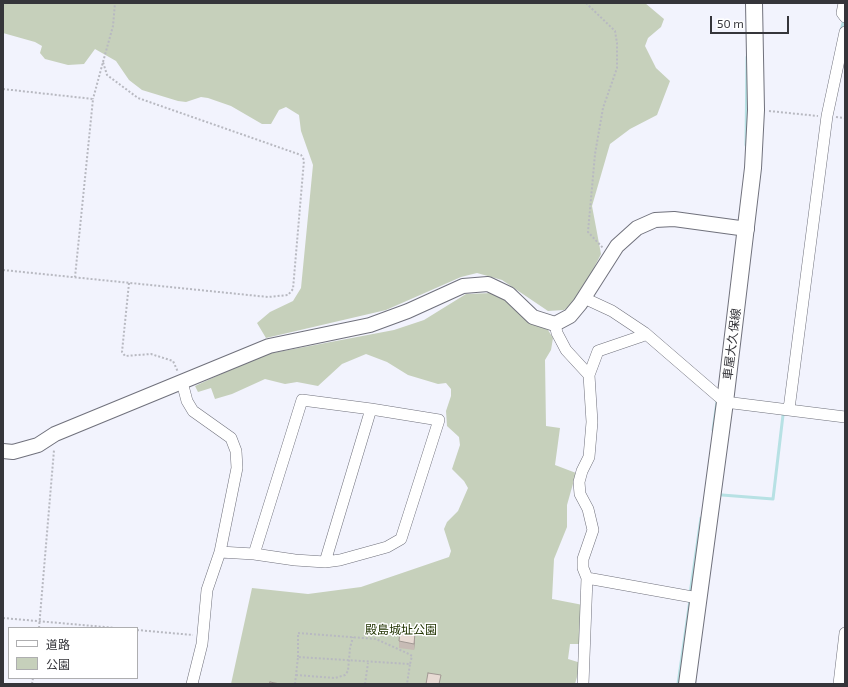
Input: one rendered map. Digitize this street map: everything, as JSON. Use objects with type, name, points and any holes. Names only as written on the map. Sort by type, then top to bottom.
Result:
[{"type":"main road","name":"車屋大久保線","points":[[687,684],[692,597],[725,402],[747,229],[753,168],[756,110],[754,3]]},
{"type":"street","points":[[844,3],[844,16]]},
{"type":"street","points":[[788,409],[827,116],[845,32]]},
{"type":"street","points":[[3,451],[12,452],[38,445],[55,434],[269,346],[370,325],[408,311],[463,286],[488,284],[509,294],[533,316],[555,324],[570,316],[584,298],[617,246],[636,228],[655,220],[674,219],[747,229]]},
{"type":"street","points":[[584,298],[612,311],[645,333],[725,402],[845,417]]},
{"type":"street","points":[[555,324],[557,333],[566,350],[589,376]]},
{"type":"street","points":[[583,684],[587,578],[583,568],[583,559],[593,530],[588,509],[580,494],[579,482],[582,471],[589,457],[592,422],[589,376],[598,351],[645,333]]},
{"type":"street","points":[[182,382],[187,401],[193,411],[231,438],[236,451],[237,468],[220,552],[206,590],[201,637],[202,644],[192,684]]},
{"type":"street","points":[[220,552],[254,554],[295,560],[325,562],[340,560],[387,547],[401,539],[439,420],[302,400],[254,554]]},
{"type":"street","points":[[325,562],[371,409]]},
{"type":"street","points":[[587,578],[692,597]]},
{"type":"street","points":[[839,684],[845,633]]},
{"type":"path","points":[[75,277],[92,99],[113,26],[115,3]]},
{"type":"path","points":[[586,3],[615,31],[617,43],[617,68],[603,108],[596,154],[588,232],[611,256]]},
{"type":"path","points":[[3,270],[268,297],[288,294],[293,289],[304,160],[301,155],[138,98],[107,75],[103,62]]},
{"type":"path","points":[[3,89],[92,99]]},
{"type":"path","points":[[756,110],[845,118]]},
{"type":"path","points":[[129,283],[122,352],[125,356],[151,354],[173,361],[182,382]]},
{"type":"path","points":[[39,627],[55,434]]},
{"type":"path","points":[[3,618],[103,627]]},
{"type":"path","points":[[138,630],[189,634],[201,637]]},
{"type":"path","points":[[295,684],[298,657],[298,633],[376,640],[409,654],[412,656],[407,684]]},
{"type":"path","points":[[296,675],[340,677],[348,671],[350,648],[354,637]]},
{"type":"path","points":[[298,657],[368,663],[410,664]]},
{"type":"path","points":[[366,684],[368,663]]},
{"type":"green space","points":[[3,3],[645,3],[664,19],[661,27],[648,38],[645,46],[656,68],[670,81],[657,115],[630,129],[610,144],[592,206],[601,254],[578,300],[564,310],[548,311],[502,280],[477,273],[461,277],[386,310],[266,338],[257,323],[270,312],[293,301],[301,288],[313,165],[301,131],[299,115],[286,107],[279,110],[271,124],[262,124],[231,106],[208,98],[201,97],[186,102],[142,90],[129,80],[116,61],[95,49],[84,64],[68,65],[45,59],[40,53],[42,46],[35,42],[3,33]]},
{"type":"green space","name":"殿島城址公園","points":[[492,293],[504,297],[533,323],[548,330],[553,338],[551,350],[545,360],[546,426],[560,428],[555,465],[576,473],[567,505],[567,527],[554,559],[552,599],[583,605],[579,644],[570,644],[568,659],[581,663],[575,684],[231,684],[252,588],[308,594],[361,587],[449,557],[451,551],[444,529],[447,522],[458,511],[468,488],[464,481],[452,469],[460,445],[459,437],[447,426],[446,411],[451,396],[451,389],[446,383],[438,384],[408,375],[387,362],[366,354],[342,364],[318,386],[297,382],[285,384],[265,379],[232,394],[215,399],[211,388],[198,392],[195,386],[262,355],[394,330],[424,320],[466,294]]},
{"type":"building","points":[[400,631],[415,633],[414,644],[399,641]]},
{"type":"building","points":[[428,673],[441,675],[439,684],[426,684]]},
{"type":"building","points":[[270,682],[280,684],[269,684]]},
{"type":"waterway","points":[[841,31],[844,19]]},
{"type":"waterway","points":[[746,145],[747,57]]},
{"type":"waterway","points":[[713,430],[717,402]]},
{"type":"waterway","points":[[722,495],[773,499],[783,415]]},
{"type":"waterway","points":[[690,594],[701,518]]},
{"type":"waterway","points":[[678,684],[690,600]]}]
